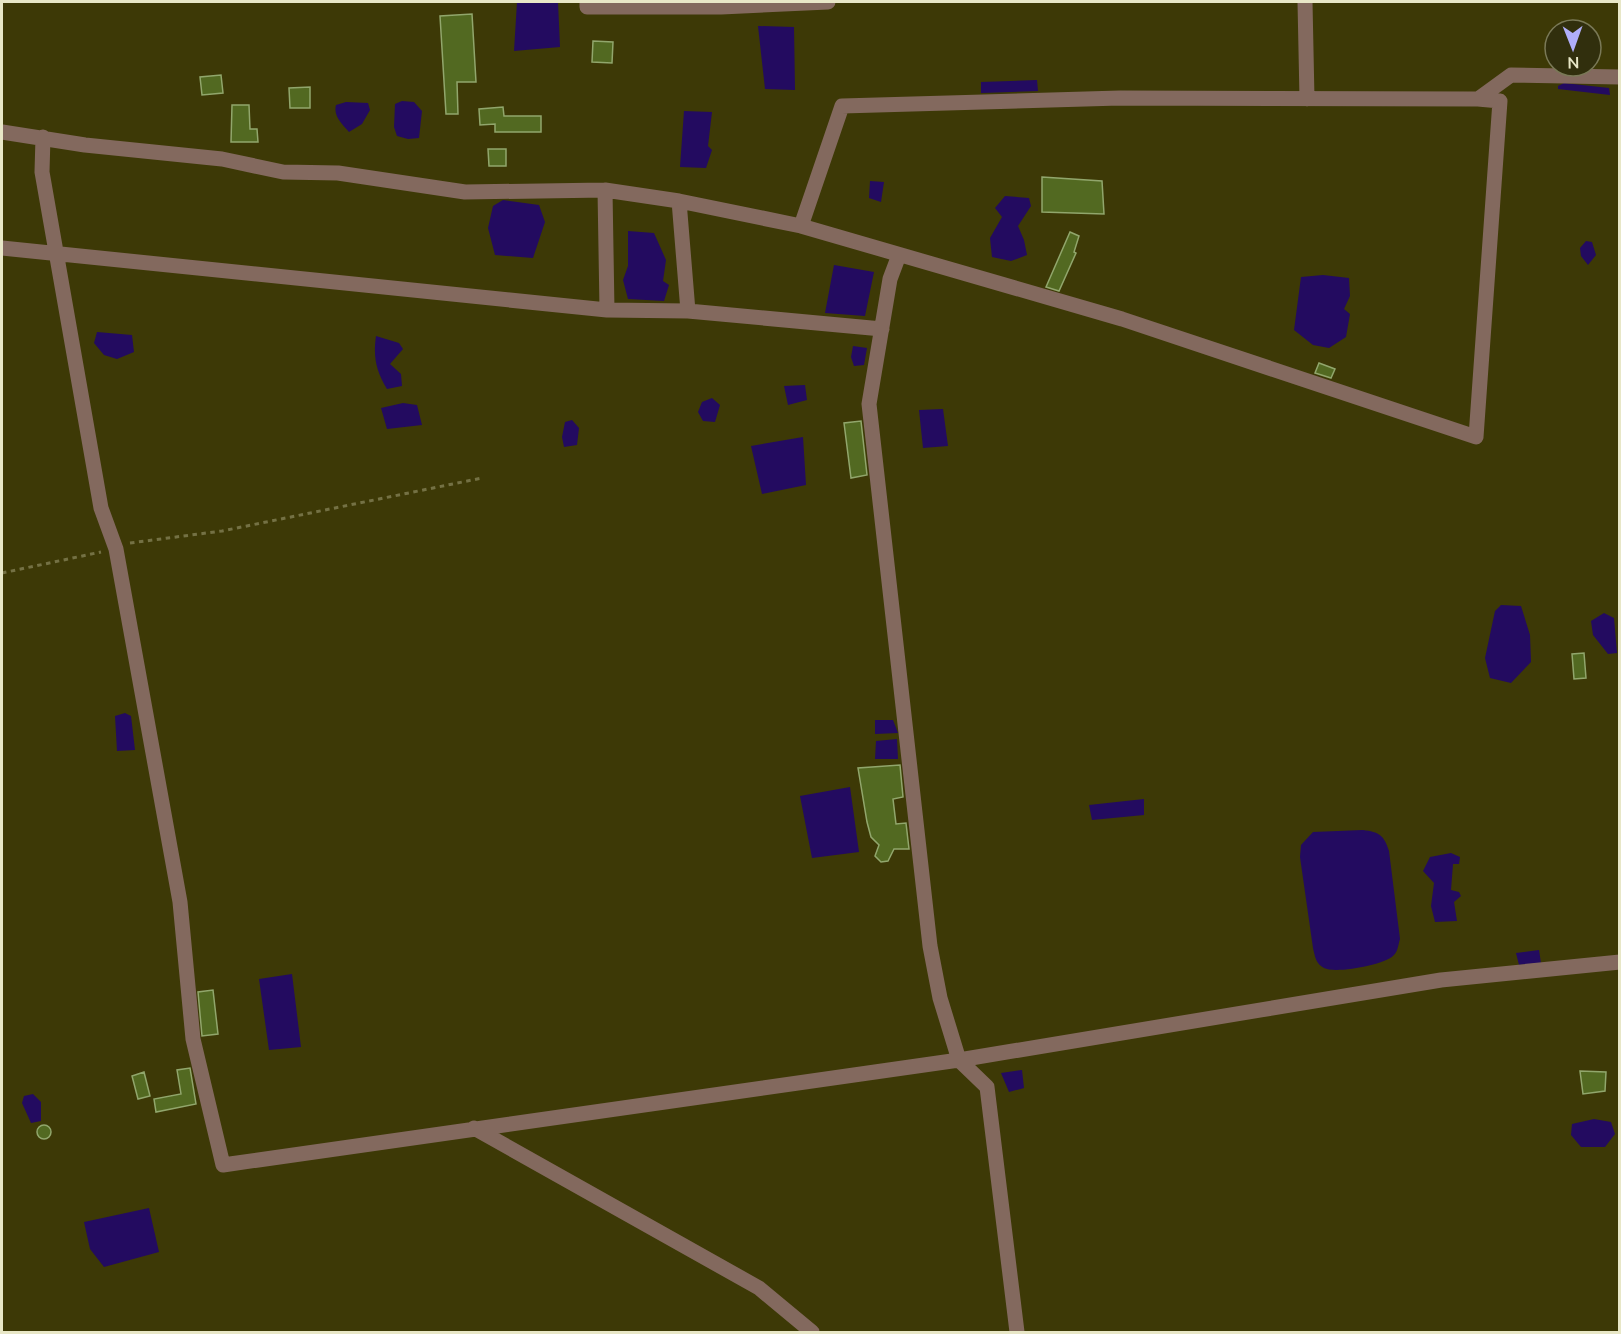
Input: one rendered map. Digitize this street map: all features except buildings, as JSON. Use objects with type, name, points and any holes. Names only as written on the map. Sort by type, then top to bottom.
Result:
[{"type":"street","points":[[586,2],[587,7],[721,7],[828,2]]},
{"type":"street","points":[[1305,2],[1306,99]]},
{"type":"street","points":[[1478,99],[1511,75],[1620,77]]},
{"type":"street","points":[[2,132],[85,145],[222,159],[283,172],[338,173],[465,192],[605,190],[679,201],[801,226],[1122,319],[1476,437],[1500,101],[1478,99],[1120,98],[842,106],[801,226]]},
{"type":"street","points":[[43,137],[42,172],[101,508],[116,549],[180,902],[193,1039],[222,1165],[959,1060],[1441,980],[1620,962]]},
{"type":"street","points":[[605,190],[607,309]]},
{"type":"street","points":[[679,201],[688,311]]},
{"type":"street","points":[[2,248],[607,309],[688,311],[882,329]]},
{"type":"street","points":[[899,255],[890,279],[869,404],[930,946],[940,998],[959,1060],[987,1087],[1017,1332]]},
{"type":"street","points":[[474,1128],[759,1288],[812,1332]]},
{"type":"path","points":[[2,573],[116,549],[119,544],[222,531],[482,478]]},
{"type":"shaded area","points":[[517,2],[558,2],[560,47],[514,51]]},
{"type":"shaded area","points":[[758,26],[794,27],[795,90],[765,89]]},
{"type":"shaded area","points":[[1037,80],[1038,91],[981,93],[981,82]]},
{"type":"shaded area","points":[[1564,83],[1609,88],[1610,95],[1558,89],[1558,86]]},
{"type":"shaded area","points":[[402,101],[414,102],[422,111],[419,138],[408,139],[397,136],[394,127],[395,104]]},
{"type":"shaded area","points":[[346,102],[368,103],[370,110],[362,124],[349,132],[339,120],[335,109],[336,105]]},
{"type":"shaded area","points":[[684,111],[712,112],[708,146],[712,150],[706,168],[680,167]]},
{"type":"shaded area","points":[[870,181],[884,182],[881,202],[869,198]]},
{"type":"shaded area","points":[[1005,196],[1029,198],[1031,206],[1018,226],[1027,255],[1011,261],[992,257],[990,238],[1002,217],[995,208]]},
{"type":"shaded area","points":[[503,200],[539,205],[545,222],[533,258],[495,255],[488,228],[493,206]]},
{"type":"shaded area","points":[[628,231],[654,233],[666,260],[663,281],[669,285],[664,301],[628,299],[623,280],[628,266]]},
{"type":"shaded area","points":[[1586,241],[1592,242],[1596,255],[1588,265],[1581,256],[1580,248]]},
{"type":"shaded area","points":[[834,265],[874,272],[865,316],[825,313]]},
{"type":"shaded area","points":[[1323,275],[1349,278],[1350,296],[1344,309],[1350,314],[1346,337],[1329,348],[1313,345],[1294,330],[1301,277]]},
{"type":"shaded area","points":[[97,332],[132,335],[134,352],[117,359],[104,355],[94,343]]},
{"type":"shaded area","points":[[376,336],[399,343],[403,349],[390,364],[401,374],[402,386],[387,389],[383,382],[376,364]]},
{"type":"shaded area","points":[[853,346],[867,348],[864,365],[854,366],[851,357]]},
{"type":"shaded area","points":[[805,385],[807,400],[788,405],[784,386]]},
{"type":"shaded area","points":[[712,398],[720,405],[715,422],[703,421],[698,412],[702,402]]},
{"type":"shaded area","points":[[403,403],[417,405],[422,425],[387,429],[381,408]]},
{"type":"shaded area","points":[[943,409],[948,446],[923,448],[919,410]]},
{"type":"shaded area","points":[[572,420],[579,428],[577,445],[564,447],[562,437],[565,422]]},
{"type":"shaded area","points":[[803,437],[806,485],[762,494],[751,446]]},
{"type":"shaded area","points":[[1501,605],[1521,606],[1530,635],[1531,662],[1511,683],[1490,678],[1485,658],[1495,611]]},
{"type":"shaded area","points":[[1604,613],[1614,618],[1617,653],[1608,654],[1593,635],[1591,621]]},
{"type":"shaded area","points":[[125,713],[131,716],[135,750],[117,751],[115,716]]},
{"type":"shaded area","points":[[875,720],[893,720],[898,733],[875,734]]},
{"type":"shaded area","points":[[897,739],[898,759],[875,759],[876,741]]},
{"type":"shaded area","points":[[850,787],[859,852],[812,858],[800,796]]},
{"type":"shaded area","points":[[1144,799],[1144,815],[1092,820],[1089,805]]},
{"type":"shaded area","points":[[1363,830],[1380,835],[1389,851],[1400,939],[1393,956],[1380,963],[1359,968],[1330,970],[1324,968],[1316,960],[1300,857],[1301,845],[1313,832]]},
{"type":"shaded area","points":[[1451,853],[1460,857],[1459,864],[1453,864],[1451,890],[1459,892],[1461,896],[1454,902],[1457,921],[1435,922],[1431,906],[1434,883],[1423,871],[1430,857]]},
{"type":"shaded area","points":[[1539,950],[1541,963],[1519,965],[1516,953]]},
{"type":"shaded area","points":[[292,974],[301,1047],[269,1050],[259,979]]},
{"type":"shaded area","points":[[1022,1070],[1024,1088],[1009,1092],[1001,1073]]},
{"type":"shaded area","points":[[33,1094],[41,1102],[41,1121],[31,1123],[22,1103],[24,1096]]},
{"type":"shaded area","points":[[1594,1119],[1611,1122],[1615,1134],[1605,1147],[1581,1147],[1571,1135],[1572,1124]]},
{"type":"shaded area","points":[[149,1208],[159,1252],[104,1267],[90,1249],[84,1222]]}]
